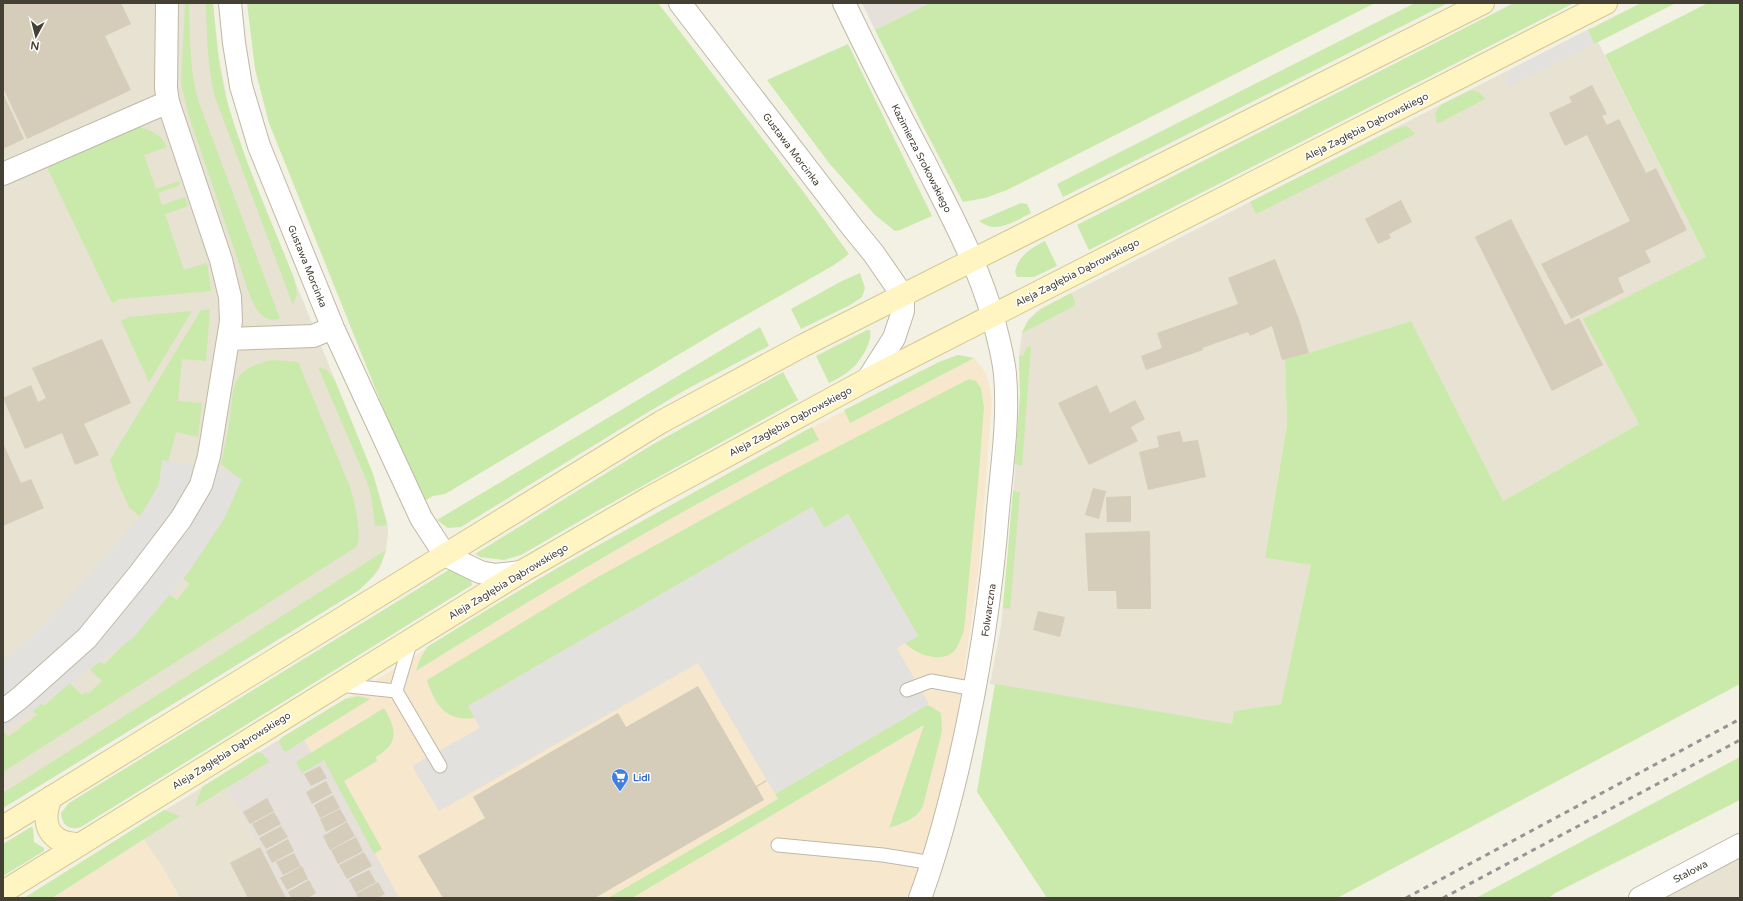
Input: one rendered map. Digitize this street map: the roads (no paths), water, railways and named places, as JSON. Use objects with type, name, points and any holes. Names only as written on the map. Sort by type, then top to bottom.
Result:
[{"type":"street","points":[[3,711],[22,697],[86,638],[181,519],[201,485],[209,456],[231,321],[230,296],[221,260],[168,102],[166,88],[167,3]]},
{"type":"street","name":"Gustawa Morcinka","points":[[230,3],[238,68],[247,111],[259,146],[332,328],[421,518],[445,555]]},
{"type":"street","name":"Gustawa Morcinka","points":[[680,3],[874,254],[903,296]]},
{"type":"street","name":"Kazimierza Srokowskiego","points":[[844,3],[972,261],[993,316]]},
{"type":"street","points":[[3,827],[661,422],[802,346],[1483,3]]},
{"type":"street","name":"Aleja Zagłębia Dąbrowskiego","points":[[3,892],[337,684],[521,572],[662,491],[868,379],[1606,3]]},
{"type":"street","points":[[3,174],[168,102]]},
{"type":"street","points":[[868,379],[894,338],[903,312],[903,296]]},
{"type":"street","name":"Folwarczna","points":[[920,898],[934,863],[967,730],[993,578],[1005,437],[1006,395],[1002,352],[993,316]]},
{"type":"street","points":[[228,339],[313,336],[332,328]]},
{"type":"street","points":[[445,555],[480,572],[495,575],[521,572]]},
{"type":"street","points":[[51,797],[47,806],[46,817],[48,828],[52,835],[60,841],[70,844],[81,844]]},
{"type":"street","name":"Stalowa","points":[[1640,898],[1740,845]]},
{"type":"lane","points":[[411,639],[396,691],[440,766]]},
{"type":"lane","points":[[907,690],[931,681],[975,689]]},
{"type":"lane","points":[[337,684],[396,691]]},
{"type":"lane","points":[[778,845],[883,855],[934,863]]},
{"type":"railway","points":[[1406,898],[1740,719]]},
{"type":"railway","points":[[1443,898],[1740,740]]},
{"type":"place","name":"Lidl","points":[[620,792]]}]
